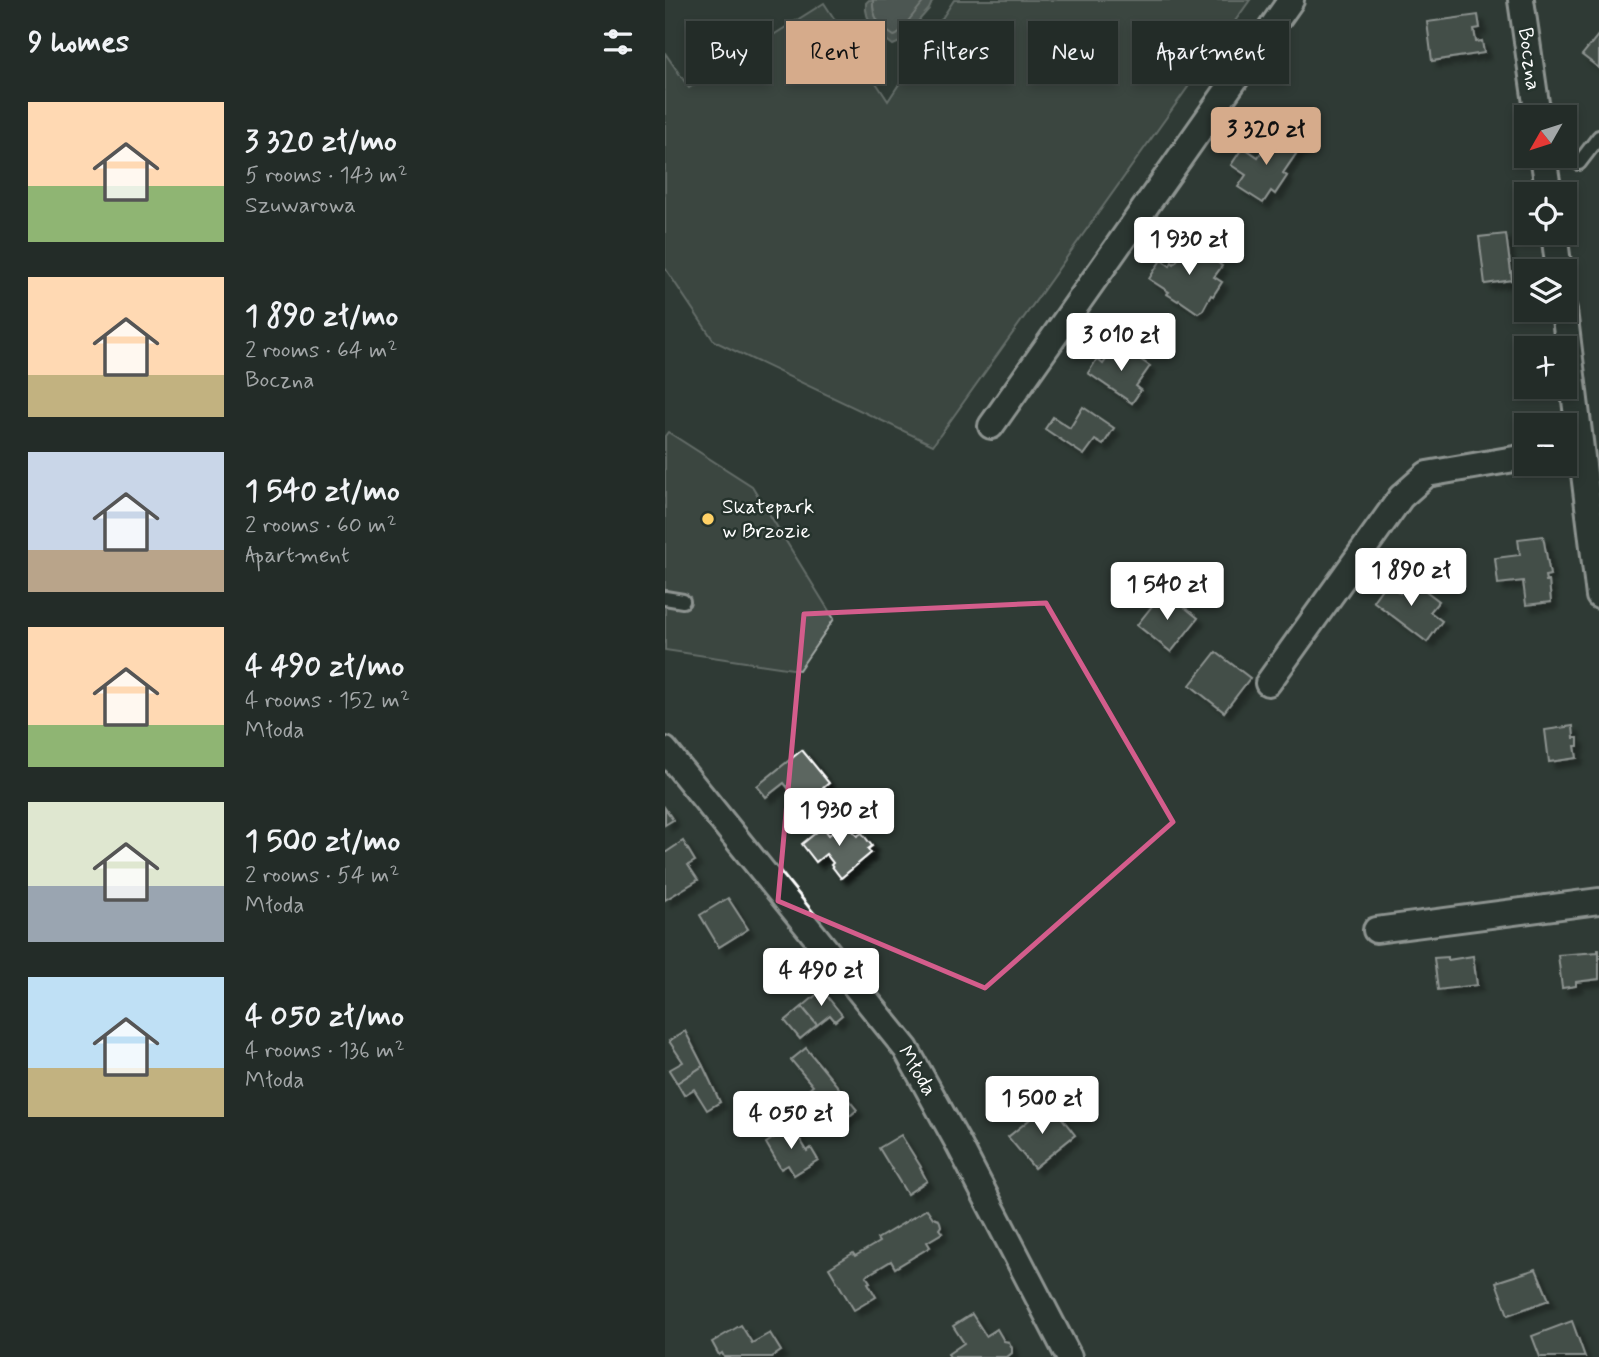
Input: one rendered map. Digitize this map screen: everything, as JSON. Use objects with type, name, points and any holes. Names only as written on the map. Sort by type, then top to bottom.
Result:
[{"type":"street","points":[[991,426],[1291,0]]},
{"type":"street","name":"Boczna","points":[[1521,0],[1536,105]]},
{"type":"street","points":[[1565,322],[1571,413]]},
{"type":"street","points":[[1268,683],[1401,497],[1427,474],[1514,459]]},
{"type":"street","points":[[1577,472],[1599,596]]},
{"type":"street","name":"Młoda","points":[[665,750],[906,1049],[1069,1357]]},
{"type":"street","points":[[1376,929],[1599,901]]},
{"type":"lane","points":[[1579,163],[1599,137]]},
{"type":"lane","points":[[665,598],[683,601]]},
{"type":"highlighted area","points":[[1046,603],[1173,822],[985,988],[778,901],[804,614]]},
{"type":"shaded area","points":[[954,0],[1250,0],[1235,21],[1132,21],[1132,84],[1190,84],[933,445],[714,341],[665,268],[665,53],[689,88],[695,84],[772,84],[772,36],[786,27],[786,84],[877,84],[888,101],[899,84],[1014,84],[1014,21],[940,21]]},
{"type":"shaded area","points":[[824,3],[836,21],[795,21]]},
{"type":"shaded area","points":[[668,432],[752,486],[834,619],[799,670],[665,650],[665,436]]},
{"type":"water","points":[[869,0],[933,0],[918,21],[899,21],[899,42],[893,45],[885,38],[885,21],[870,21],[866,3]]},
{"type":"building","points":[[1478,15],[1480,28],[1474,29],[1476,42],[1482,41],[1484,53],[1432,61],[1427,22]]},
{"type":"building","points":[[1599,34],[1599,68],[1582,55]]},
{"type":"building","points":[[1275,132],[1300,148],[1283,173],[1287,176],[1275,194],[1271,191],[1263,203],[1238,187],[1246,175],[1231,165],[1243,147],[1258,157]]},
{"type":"building","points":[[1506,234],[1512,280],[1485,284],[1479,237]]},
{"type":"building","points":[[1186,242],[1199,251],[1201,249],[1222,266],[1214,277],[1222,282],[1203,310],[1198,313],[1149,279],[1161,260],[1170,266],[1172,262],[1174,264],[1178,259],[1176,257],[1179,249]]},
{"type":"building","points":[[1117,344],[1150,366],[1136,386],[1141,390],[1132,403],[1088,373],[1097,359],[1103,364]]},
{"type":"building","points":[[1083,407],[1114,428],[1103,445],[1095,440],[1084,455],[1045,429],[1053,417],[1070,428]]},
{"type":"building","points":[[1543,536],[1550,575],[1545,576],[1546,581],[1549,581],[1551,602],[1526,605],[1523,581],[1498,584],[1495,558],[1520,555],[1518,539]]},
{"type":"building","points":[[1410,579],[1439,601],[1430,612],[1442,621],[1427,642],[1373,601],[1386,583],[1400,593]]},
{"type":"building","points":[[1164,591],[1198,618],[1171,652],[1137,625]]},
{"type":"building","points":[[1216,652],[1250,678],[1224,712],[1190,685]]},
{"type":"building","points":[[1573,726],[1574,738],[1578,738],[1578,746],[1575,746],[1577,758],[1549,762],[1545,730]]},
{"type":"building","points":[[802,750],[829,783],[799,808],[788,794],[791,792],[784,783],[766,797],[757,786]]},
{"type":"building","points":[[665,808],[673,820],[665,825]]},
{"type":"building","points":[[846,822],[857,836],[862,833],[872,846],[868,849],[871,853],[841,878],[826,854],[816,862],[802,844],[823,827],[829,835]]},
{"type":"building","points":[[683,841],[695,861],[688,865],[698,880],[665,900],[665,853]]},
{"type":"building","points":[[728,898],[748,929],[719,947],[700,915]]},
{"type":"building","points":[[1598,950],[1599,979],[1576,982],[1576,986],[1562,988],[1558,955]]},
{"type":"building","points":[[1473,956],[1477,985],[1438,990],[1434,958],[1448,957],[1448,960]]},
{"type":"building","points":[[822,990],[842,1015],[835,1021],[830,1015],[817,1025],[802,1007]]},
{"type":"building","points":[[802,1007],[817,1025],[800,1039],[785,1021]]},
{"type":"building","points":[[685,1031],[703,1066],[677,1083],[669,1070],[683,1062],[669,1041]]},
{"type":"building","points":[[806,1048],[857,1110],[836,1127],[807,1091],[813,1086],[791,1060]]},
{"type":"building","points":[[703,1066],[720,1102],[707,1110],[694,1089],[684,1095],[677,1083]]},
{"type":"building","points":[[1050,1103],[1075,1135],[1034,1168],[1008,1137]]},
{"type":"building","points":[[792,1126],[807,1151],[811,1148],[818,1160],[794,1175],[788,1165],[781,1169],[766,1143]]},
{"type":"building","points":[[901,1135],[927,1181],[907,1194],[879,1148]]},
{"type":"building","points":[[927,1209],[933,1218],[939,1220],[942,1233],[927,1242],[930,1247],[895,1268],[891,1261],[866,1276],[876,1297],[854,1310],[829,1268],[853,1253],[855,1256],[879,1242],[877,1239]]},
{"type":"building","points":[[1536,1269],[1549,1300],[1508,1315],[1496,1282]]},
{"type":"building","points":[[972,1314],[986,1336],[997,1329],[1004,1341],[1009,1342],[1012,1353],[1007,1357],[950,1357],[948,1354],[964,1343],[953,1326]]},
{"type":"building","points":[[1572,1321],[1585,1357],[1540,1357],[1532,1336]]},
{"type":"building","points":[[741,1325],[752,1343],[770,1333],[781,1351],[772,1357],[724,1357],[722,1353],[719,1355],[712,1342]]},
{"type":"place","name":"Skatepark w Brzozie","points":[[708,519]]}]
